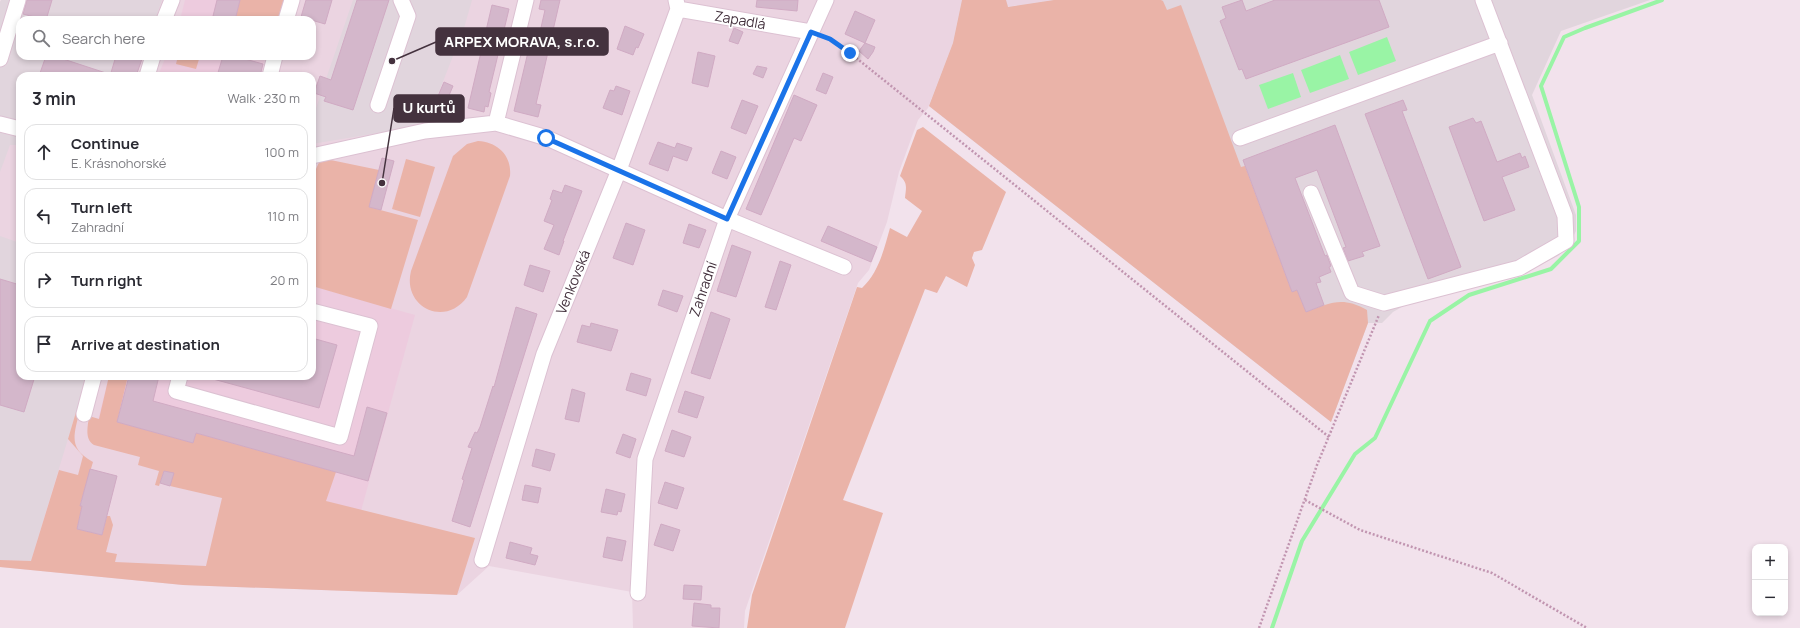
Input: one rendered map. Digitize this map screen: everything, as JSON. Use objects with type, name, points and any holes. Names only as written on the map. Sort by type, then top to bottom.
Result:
[{"type":"street","points":[[0,59],[18,0]]},
{"type":"street","points":[[166,16],[172,0]]},
{"type":"street","points":[[287,16],[292,0]]},
{"type":"street","points":[[378,105],[408,16],[401,0]]},
{"type":"street","points":[[496,124],[526,0]]},
{"type":"street","name":"Zahradní","points":[[638,593],[645,458],[727,219],[826,0]]},
{"type":"street","points":[[1311,193],[1352,293],[1384,303],[1519,268],[1566,241],[1565,216],[1483,0]]},
{"type":"street","name":"Zapadlá","points":[[677,5],[811,32]]},
{"type":"street","name":"Venkovská","points":[[482,560],[544,354],[619,170],[677,5]]},
{"type":"street","points":[[1240,138],[1500,43]]},
{"type":"street","points":[[148,72],[152,60]]},
{"type":"street","points":[[271,72],[274,60]]},
{"type":"street","points":[[0,124],[16,128]]},
{"type":"street","points":[[316,155],[425,131],[496,124],[546,138],[727,219],[844,267]]},
{"type":"street","points":[[179,380],[176,391],[340,437],[370,326],[316,312]]},
{"type":"street","points":[[84,414],[93,380]]},
{"type":"path","points":[[811,32],[830,39],[850,53],[1329,437]]},
{"type":"path","points":[[1259,628],[1329,437],[1384,303]]},
{"type":"path","points":[[1305,500],[1360,530],[1492,573],[1587,628]]},
{"type":"shaded area","points":[[1,0],[962,0],[953,43],[928,108],[918,120],[899,172],[887,222],[869,270],[858,283],[745,611],[744,628],[633,628],[632,592],[489,566],[457,595],[183,585],[0,567]]},
{"type":"shaded area","points":[[1,0],[162,0],[156,16],[16,16],[16,60],[142,60],[137,72],[16,72],[16,145],[10,145],[0,172]]},
{"type":"shaded area","points":[[185,0],[285,0],[280,16],[181,16]]},
{"type":"shaded area","points":[[240,0],[285,0],[280,16],[236,16]]},
{"type":"shaded area","points":[[353,0],[472,0],[464,28],[426,125],[316,143],[316,108]]},
{"type":"shaded area","points":[[962,0],[1006,0],[1008,7],[1054,0],[1650,0],[1561,31],[1532,95],[1576,215],[1576,231],[1569,245],[1558,256],[1536,267],[1407,304],[1393,312],[1382,323],[1368,323],[1331,422],[929,106],[953,43]]},
{"type":"shaded area","points":[[962,0],[1006,0],[1008,7],[1054,0],[1161,0],[1163,1],[1167,10],[1181,5],[1241,167],[1245,166],[1292,292],[1297,290],[1306,312],[1336,302],[1350,303],[1367,310],[1368,323],[1331,422],[929,106],[953,43]]},
{"type":"shaded area","points":[[1006,0],[1054,0],[1007,7]]},
{"type":"shaded area","points":[[1387,37],[1396,61],[1358,75],[1349,52]]},
{"type":"shaded area","points":[[1340,55],[1349,79],[1310,93],[1301,70]]},
{"type":"shaded area","points":[[164,60],[265,60],[262,72],[160,72]]},
{"type":"shaded area","points":[[177,60],[199,60],[196,69],[176,64]]},
{"type":"shaded area","points":[[1293,73],[1301,97],[1268,109],[1259,85]]},
{"type":"shaded area","points":[[923,127],[1006,192],[982,250],[974,252],[972,258],[975,265],[967,287],[946,276],[937,293],[925,289],[843,500],[883,513],[845,628],[747,628],[752,595],[857,287],[862,288],[877,268],[890,228],[907,237],[922,211],[905,198],[905,183],[900,176],[917,130]]},
{"type":"shaded area","points":[[478,141],[492,144],[502,151],[509,162],[510,176],[467,297],[458,306],[448,311],[437,312],[427,309],[419,303],[413,295],[410,284],[411,271],[453,156],[467,144]]},
{"type":"shaded area","points":[[321,158],[379,170],[369,207],[418,220],[391,309],[316,287],[316,169]]},
{"type":"shaded area","points":[[406,159],[435,167],[420,217],[392,209]]},
{"type":"shaded area","points":[[0,236],[16,242],[16,380],[86,380],[31,561],[0,560]]},
{"type":"shaded area","points":[[316,287],[415,315],[361,511],[94,436],[108,380],[316,380]]},
{"type":"shaded area","points":[[108,380],[127,380],[117,422],[193,443],[196,433],[336,472],[326,501],[475,538],[457,595],[183,585],[0,567],[0,560],[31,561],[59,470],[78,475],[83,456],[68,439],[76,412],[79,413],[75,435],[76,446],[85,457],[93,462],[80,505],[82,506],[77,529],[102,535],[107,516],[110,516],[113,525],[106,552],[117,554],[115,562],[206,566],[222,498],[170,486],[173,474],[164,471],[159,486],[155,485],[159,471],[138,465],[140,457],[94,445],[91,442],[87,432],[89,416],[99,419]]},
{"type":"building","points":[[27,0],[52,0],[47,16],[31,16],[23,14]]},
{"type":"building","points":[[217,0],[240,0],[236,16],[213,16]]},
{"type":"building","points":[[306,0],[332,0],[325,24],[316,21],[316,16],[301,16]]},
{"type":"building","points":[[357,0],[389,0],[353,110],[324,101],[326,97],[316,94],[316,87],[320,76],[331,80]]},
{"type":"building","points":[[541,0],[560,0],[536,104],[541,105],[538,117],[514,111],[533,31],[540,32],[545,10],[539,9]]},
{"type":"building","points":[[757,0],[798,0],[797,11],[756,7]]},
{"type":"building","points":[[1242,0],[1246,11],[1275,0],[1379,0],[1389,27],[1246,79],[1242,69],[1239,70],[1220,21],[1226,18],[1222,7]]},
{"type":"building","points":[[492,5],[509,9],[489,92],[491,93],[488,107],[485,106],[484,112],[468,108]]},
{"type":"building","points":[[855,11],[875,20],[865,43],[845,34]]},
{"type":"building","points":[[625,26],[644,34],[633,55],[617,49]]},
{"type":"building","points":[[734,28],[743,32],[738,44],[729,41]]},
{"type":"building","points":[[865,43],[875,47],[868,59],[859,51]]},
{"type":"building","points":[[698,52],[715,56],[708,87],[692,83]]},
{"type":"building","points":[[45,60],[66,60],[103,72],[40,72]]},
{"type":"building","points":[[115,60],[142,60],[137,72],[111,72]]},
{"type":"building","points":[[222,60],[248,60],[263,64],[261,72],[218,72]]},
{"type":"building","points":[[757,66],[767,68],[763,78],[753,74]]},
{"type":"building","points":[[823,73],[833,77],[826,94],[816,90]]},
{"type":"building","points":[[444,82],[453,86],[441,114],[444,115],[442,120],[427,122]]},
{"type":"building","points":[[616,86],[630,91],[622,115],[603,108],[610,90],[614,91]]},
{"type":"building","points":[[794,95],[817,105],[801,141],[794,138],[761,215],[746,209]]},
{"type":"building","points":[[742,100],[758,106],[746,134],[731,128]]},
{"type":"building","points":[[1403,100],[1407,110],[1402,111],[1461,267],[1428,279],[1365,114]]},
{"type":"building","points":[[1473,118],[1476,123],[1481,121],[1497,162],[1520,153],[1522,158],[1525,156],[1529,167],[1502,177],[1515,210],[1484,221],[1449,127]]},
{"type":"building","points":[[1335,125],[1380,246],[1362,252],[1364,256],[1348,261],[1343,248],[1346,247],[1317,170],[1295,178],[1325,256],[1327,255],[1331,266],[1329,267],[1331,272],[1319,277],[1321,282],[1316,283],[1324,305],[1306,312],[1297,290],[1292,292],[1243,160]]},
{"type":"building","points":[[658,142],[675,148],[677,143],[692,148],[687,161],[673,156],[668,171],[649,164]]},
{"type":"building","points":[[721,151],[736,157],[727,179],[712,173]]},
{"type":"building","points":[[382,158],[394,161],[381,210],[369,207]]},
{"type":"building","points":[[565,185],[582,191],[559,255],[544,249],[554,225],[544,221],[552,200],[550,199],[553,190],[562,193]]},
{"type":"building","points":[[626,223],[645,230],[633,265],[613,258]]},
{"type":"building","points":[[689,224],[706,230],[699,248],[683,243]]},
{"type":"building","points":[[828,226],[877,247],[871,262],[821,241]]},
{"type":"building","points":[[732,245],[751,252],[736,297],[717,291]]},
{"type":"building","points":[[780,261],[791,265],[776,310],[765,307]]},
{"type":"building","points":[[530,265],[550,271],[543,292],[524,285]]},
{"type":"building","points":[[0,279],[16,284],[16,380],[34,380],[24,412],[0,405]]},
{"type":"building","points":[[663,290],[683,296],[677,312],[658,305]]},
{"type":"building","points":[[516,307],[537,314],[470,527],[452,521],[464,480],[462,479],[472,448],[468,447],[475,432],[477,433],[480,427],[493,386],[494,387]]},
{"type":"building","points":[[711,312],[730,319],[710,379],[691,373]]},
{"type":"building","points":[[591,323],[618,330],[611,351],[577,342],[582,325],[590,327]]},
{"type":"building","points":[[316,339],[337,345],[319,408],[217,380],[316,380]]},
{"type":"building","points":[[631,373],[651,379],[646,396],[626,390]]},
{"type":"building","points":[[128,380],[158,380],[153,401],[354,456],[367,407],[387,413],[368,481],[196,433],[193,443],[117,422]]},
{"type":"building","points":[[572,389],[585,393],[579,422],[565,419]]},
{"type":"building","points":[[685,391],[704,397],[697,418],[678,412]]},
{"type":"building","points":[[672,430],[691,437],[684,457],[665,451]]},
{"type":"building","points":[[623,434],[636,439],[630,458],[616,453]]},
{"type":"building","points":[[536,449],[555,454],[550,471],[532,466]]},
{"type":"building","points":[[90,469],[117,476],[102,535],[77,529],[82,506],[80,506]]},
{"type":"building","points":[[164,471],[174,473],[170,486],[160,483]]},
{"type":"building","points":[[665,482],[684,488],[677,509],[658,503]]},
{"type":"building","points":[[525,485],[541,488],[538,503],[522,500]]},
{"type":"building","points":[[606,489],[625,494],[621,512],[618,511],[617,515],[601,512]]},
{"type":"building","points":[[661,524],[680,530],[673,551],[654,545]]},
{"type":"building","points":[[607,537],[626,541],[622,561],[603,557]]},
{"type":"building","points":[[510,542],[532,548],[530,554],[538,556],[535,565],[506,558]]},
{"type":"building","points":[[684,585],[702,586],[701,600],[683,599]]},
{"type":"building","points":[[694,603],[711,605],[711,608],[720,608],[719,628],[692,626]]},
{"type":"waterway","points":[[1272,628],[1302,541],[1355,454],[1375,438],[1430,321],[1469,295],[1551,269],[1579,241],[1579,207],[1541,86],[1564,37],[1662,0]]},
{"type":"place","name":"ARPEX MORAVA, s.r.o.","points":[[392,61]]},
{"type":"place","name":"U kurtů","points":[[382,183]]},
{"type":"route","points":[[546,138],[727,219],[811,32],[830,39],[850,53]]}]
